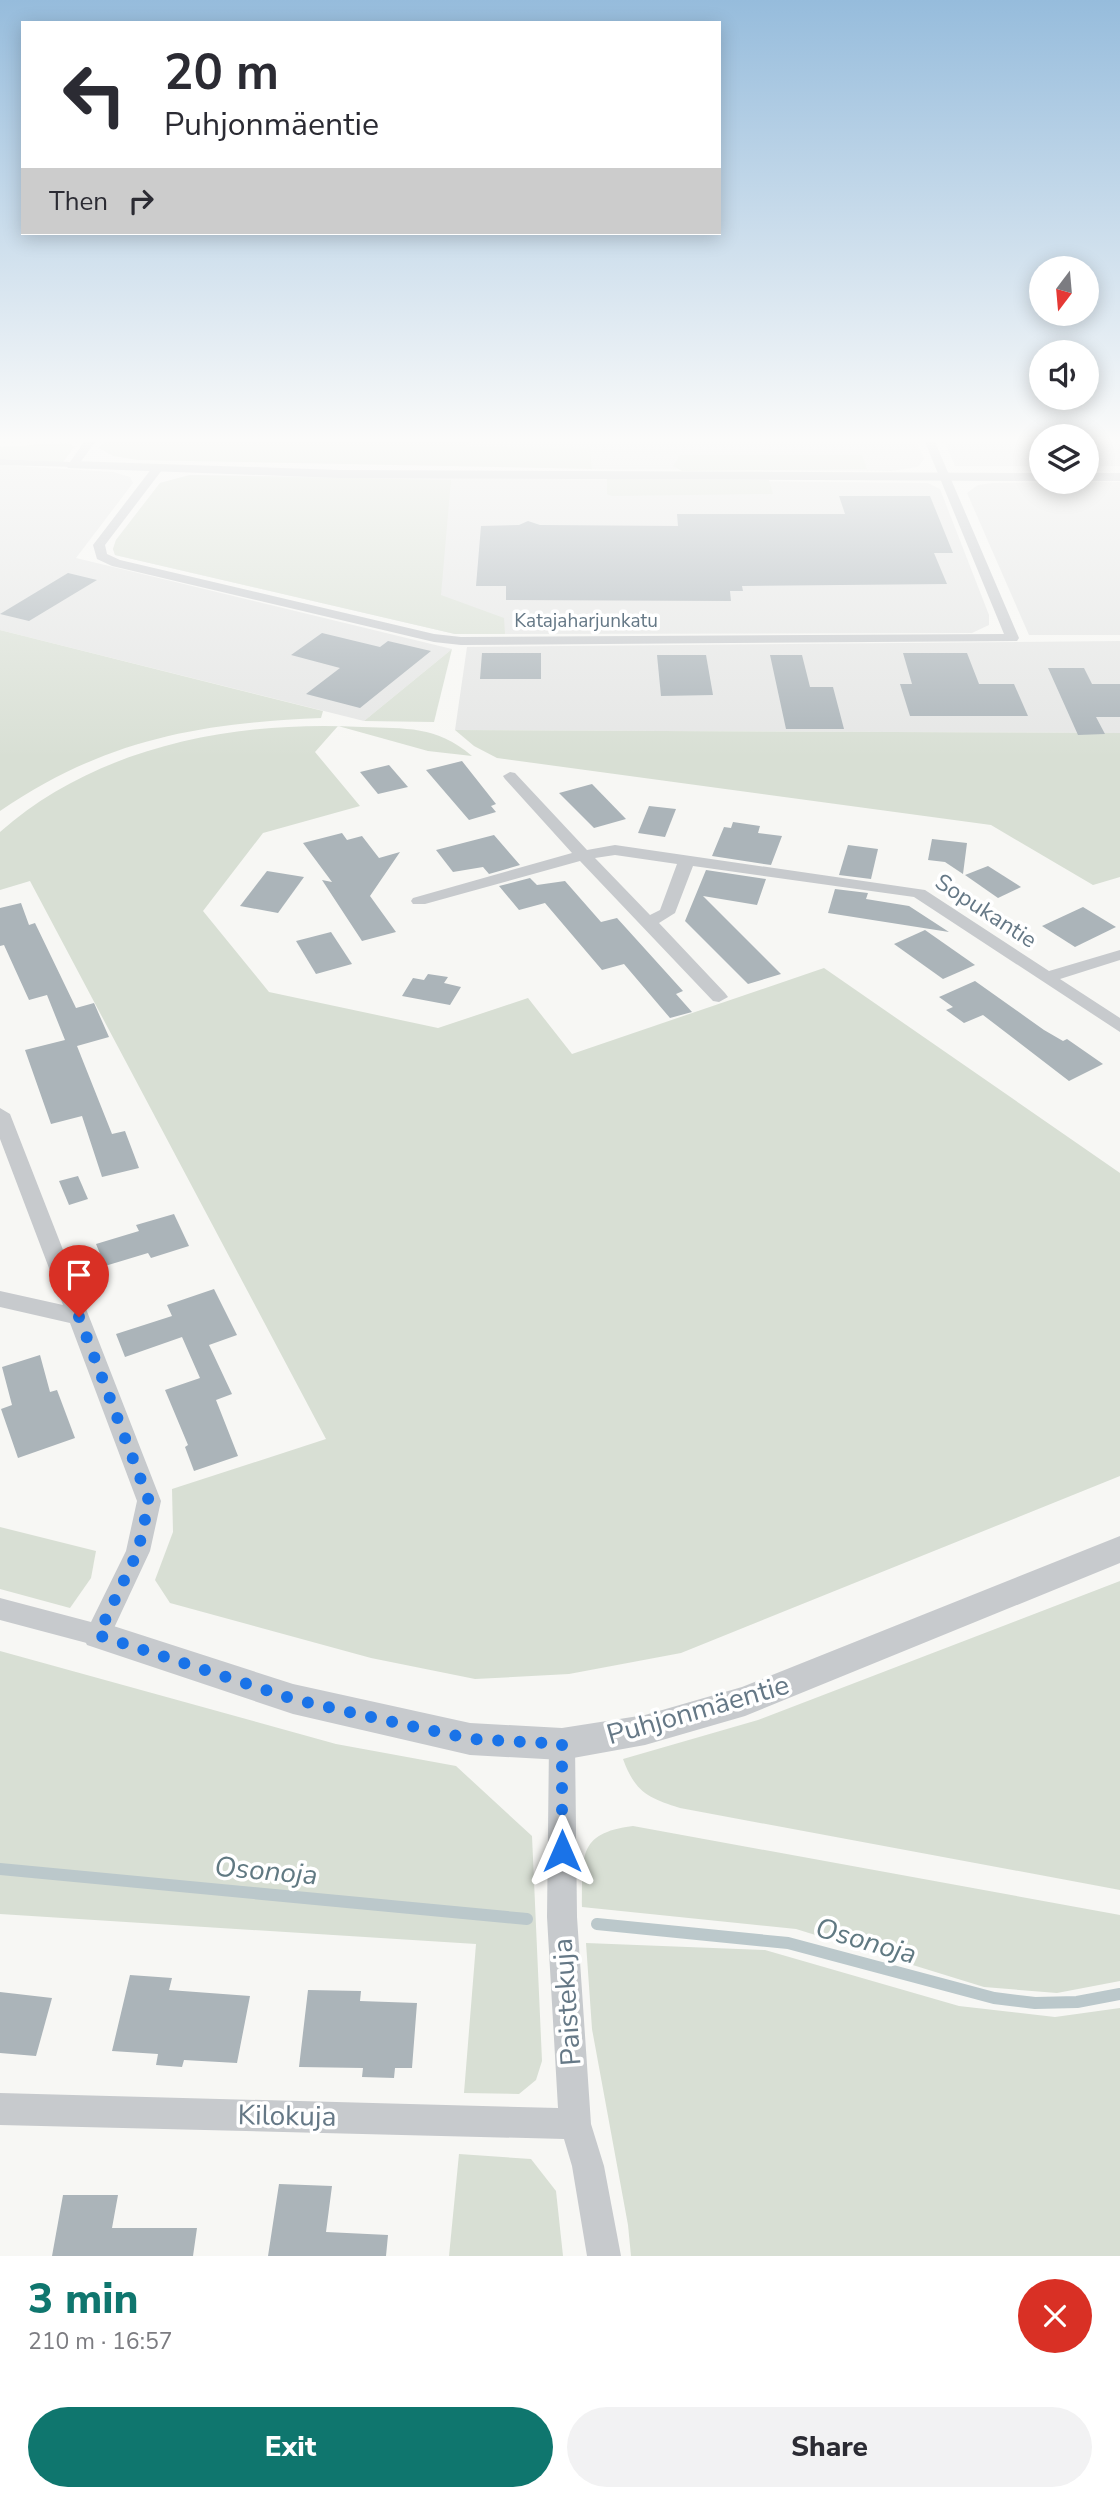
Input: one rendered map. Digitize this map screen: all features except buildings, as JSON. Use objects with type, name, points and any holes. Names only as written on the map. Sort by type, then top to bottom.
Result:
[{"type":"street","name":"Katajaharjunkatu","points":[[99,547],[101,556],[124,565],[434,638],[461,641],[1012,638],[974,547]]},
{"type":"street","points":[[510,776],[719,997]]},
{"type":"street","name":"Sopukantie","points":[[419,901],[583,855],[615,850],[919,893],[1120,1026]]},
{"type":"street","points":[[648,922],[667,913],[687,859]]},
{"type":"street","points":[[1047,977],[1120,955]]},
{"type":"street","points":[[0,1114],[149,1501],[138,1551],[98,1635],[0,1609]]},
{"type":"street","points":[[0,1299],[79,1317]]},
{"type":"street","name":"Puhjonmäentie","points":[[98,1635],[293,1699],[471,1739],[562,1744],[645,1730],[744,1701],[1120,1549]]},
{"type":"street","name":"Paistekuja","points":[[562,1744],[562,1917],[575,2124],[590,2178],[604,2256]]},
{"type":"street","name":"Kilokuja","points":[[0,2109],[575,2124]]},
{"type":"shaded area","points":[[0,547],[84,547],[76,558],[452,649],[364,721],[0,630]]},
{"type":"shaded area","points":[[445,547],[441,595],[504,618],[505,634],[455,634],[115,555],[113,549]]},
{"type":"shaded area","points":[[963,547],[989,615],[989,625],[972,633],[455,634],[115,555],[113,549]]},
{"type":"shaded area","points":[[991,547],[1120,547],[1120,635],[1029,635]]},
{"type":"shaded area","points":[[0,630],[323,711],[321,718],[234,725],[153,740],[77,767],[0,811]]},
{"type":"shaded area","points":[[1120,641],[1120,733],[455,730],[467,647]]},
{"type":"shaded area","points":[[452,649],[434,722],[364,721]]},
{"type":"shaded area","points":[[338,726],[315,752],[360,806],[263,833],[203,911],[269,992],[438,1028],[528,998],[572,1054],[824,968],[1120,1173],[1120,1476],[681,1653],[569,1674],[475,1679],[371,1658],[170,1603],[155,1580],[173,1532],[172,1489],[326,1439],[30,881],[0,890],[0,832],[38,803],[80,778],[124,759],[218,734],[266,728]]},
{"type":"shaded area","points":[[340,727],[420,731],[446,739],[472,756],[428,751]]},
{"type":"shaded area","points":[[455,730],[1120,733],[1120,877],[1093,885],[991,825],[497,758],[474,746]]},
{"type":"shaded area","points":[[0,1527],[96,1551],[91,1578],[70,1608],[0,1589]]},
{"type":"shaded area","points":[[1120,1581],[1120,1890],[680,1808],[659,1801],[644,1792],[632,1779],[623,1759],[758,1720]]},
{"type":"shaded area","points":[[0,1651],[336,1744],[456,1766],[532,1836],[542,2061],[536,2080],[519,2094],[464,2093],[476,1944],[0,1914]]},
{"type":"shaded area","points":[[633,1826],[1120,1915],[1120,1981],[1057,1993],[984,1987],[796,1929],[582,1907],[582,1875],[586,1851],[601,1835],[614,1829]]},
{"type":"shaded area","points":[[586,1943],[765,1950],[959,2006],[1055,2017],[1120,2008],[1120,2256],[631,2256],[628,2225],[592,2029]]},
{"type":"shaded area","points":[[459,2154],[531,2159],[556,2191],[563,2256],[449,2256]]},
{"type":"waterway","name":"Osonoja","points":[[0,1869],[527,1919]]},
{"type":"waterway","name":"Osonoja","points":[[597,1924],[788,1943],[994,1998],[1035,2003],[1077,2002],[1120,1994]]},
{"type":"route","points":[[79,1317],[149,1501],[138,1551],[98,1635],[293,1699],[471,1739],[562,1744],[562,1851]]}]
